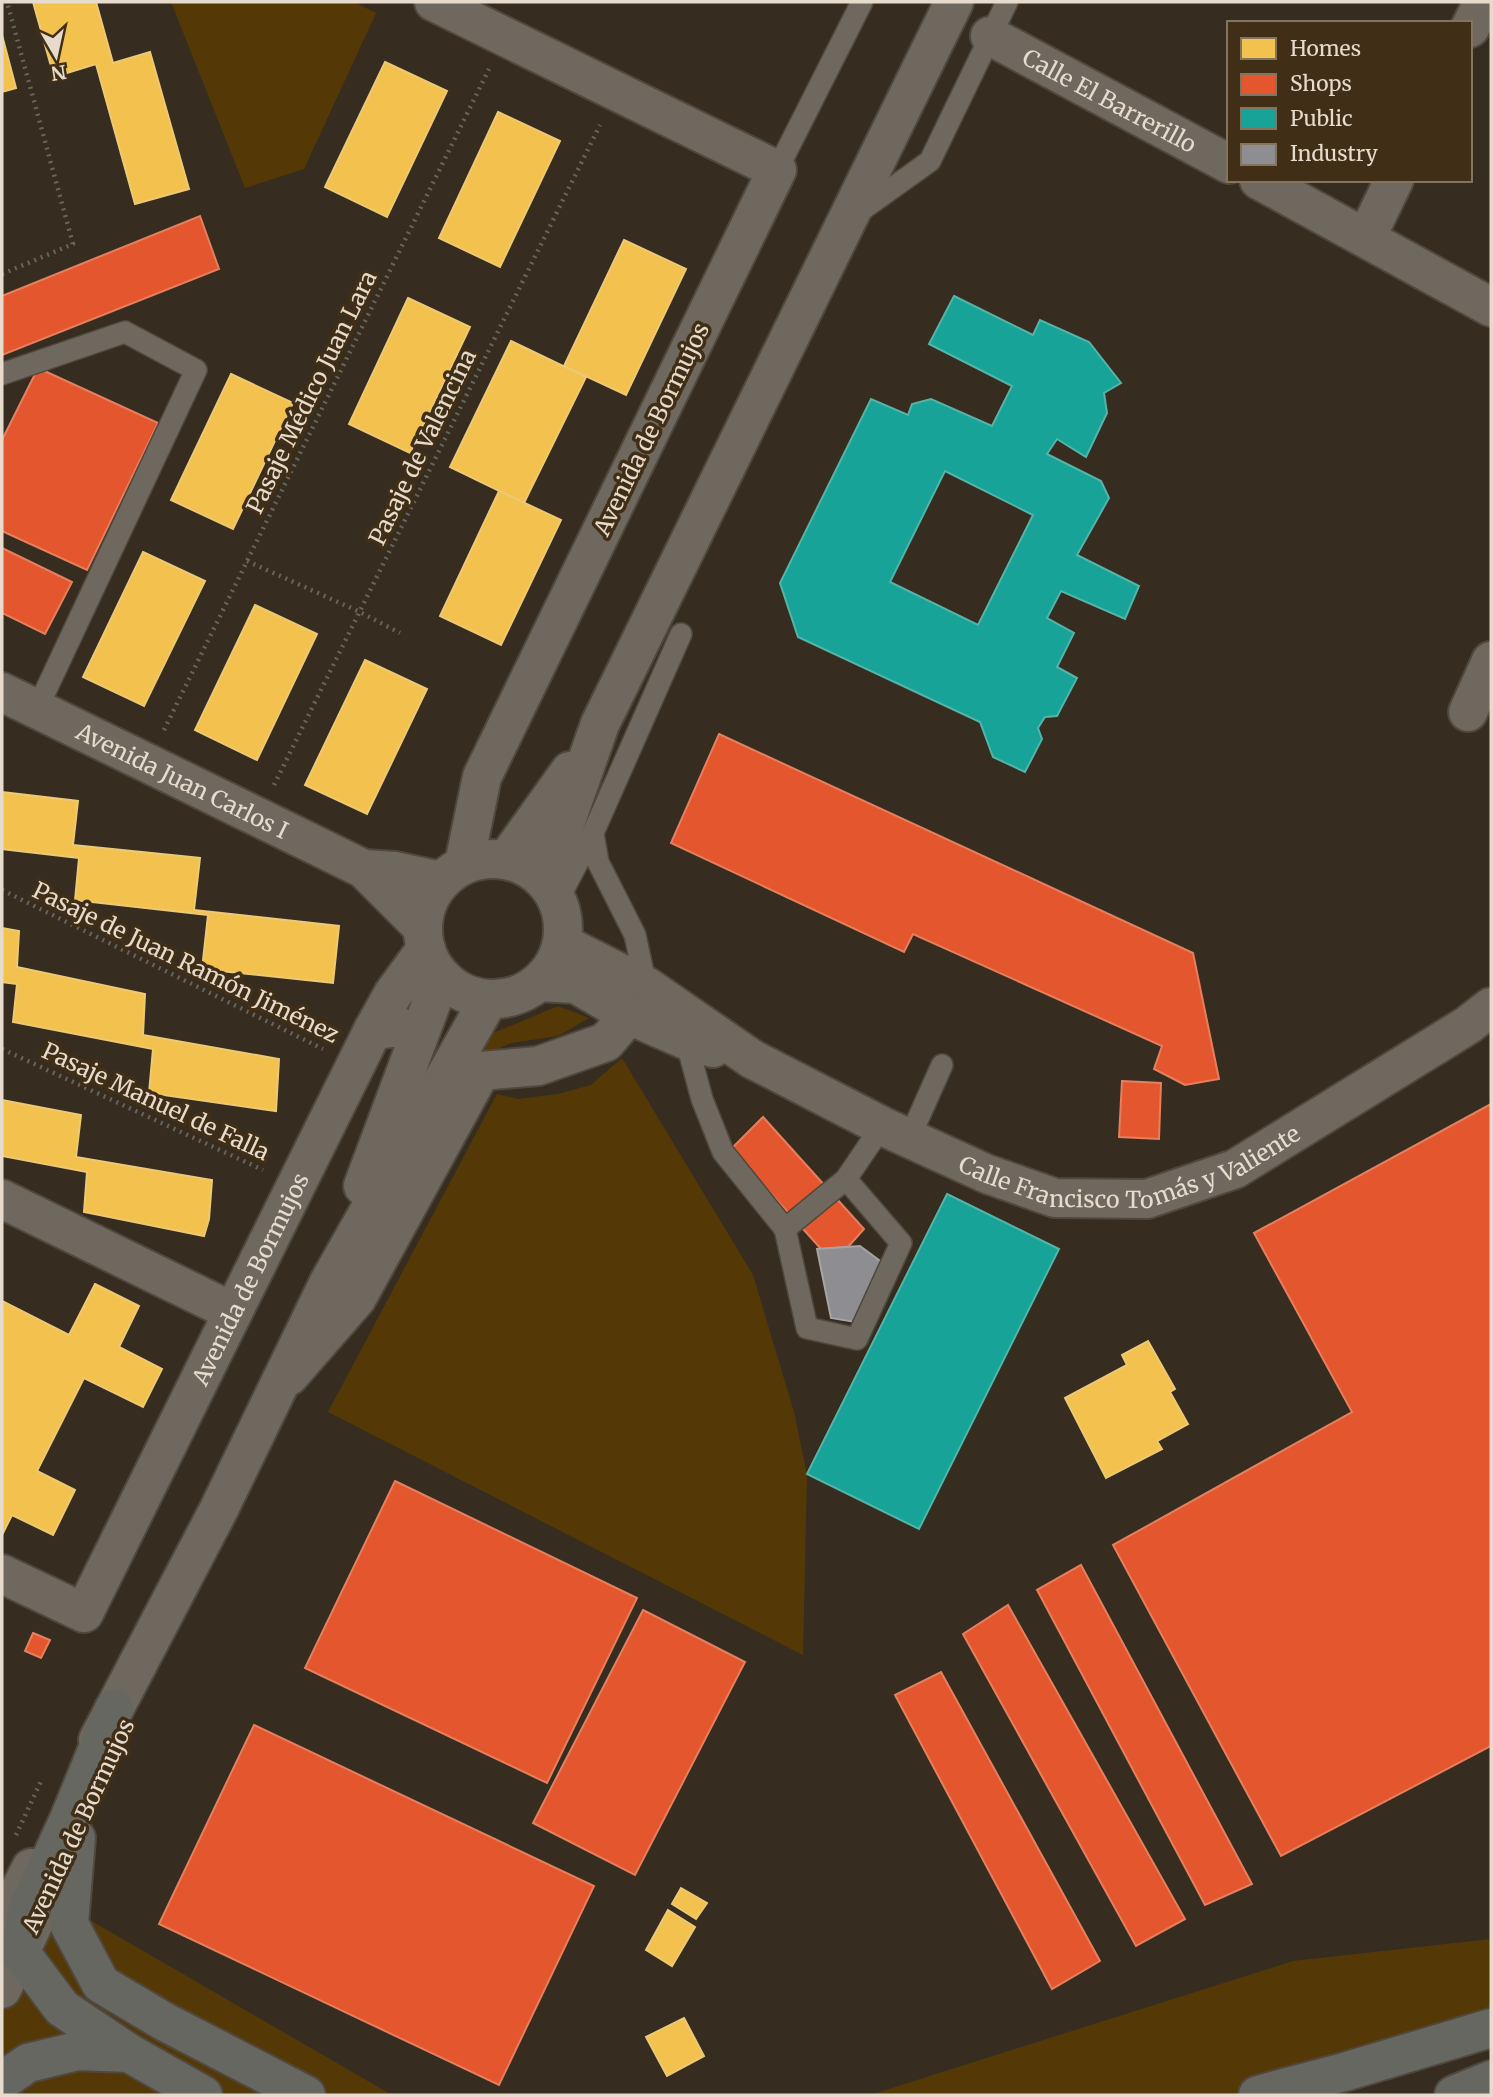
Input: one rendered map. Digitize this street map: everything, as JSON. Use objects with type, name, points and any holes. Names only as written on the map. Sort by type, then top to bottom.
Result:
[{"type":"highway","points":[[114,1709],[28,1909],[9,1919],[62,2008],[129,2053],[202,2095]]},
{"type":"highway","points":[[76,1838],[69,1924],[101,1984],[165,2022],[306,2095]]},
{"type":"highway","points":[[1258,2095],[1491,2028]]},
{"type":"highway","points":[[2,2081],[28,2063],[77,2051],[129,2053]]},
{"type":"highway","points":[[1454,2095],[1491,2080]]},
{"type":"street","points":[[434,2],[777,170]]},
{"type":"street","points":[[507,859],[595,735],[954,2]]},
{"type":"street","points":[[1472,24],[1483,2]]},
{"type":"street","name":"Calle El Barrerillo","points":[[990,36],[1227,163]]},
{"type":"street","name":"Avenida de Bormujos","points":[[452,873],[482,777],[777,170]]},
{"type":"street","points":[[1263,182],[1491,307]]},
{"type":"street","points":[[1366,238],[1393,182]]},
{"type":"street","points":[[1468,712],[1491,661]]},
{"type":"street","name":"Avenida Juan Carlos I","points":[[2,692],[364,869],[452,873]]},
{"type":"street","points":[[552,890],[595,735]]},
{"type":"street","points":[[486,859],[507,859],[528,867],[552,890],[564,921],[563,944],[554,965],[540,982],[516,995],[489,999],[469,995],[451,985],[428,949],[428,903],[452,873],[486,859]]},
{"type":"street","name":"Avenida Juan Carlos I","points":[[364,869],[428,949]]},
{"type":"street","name":"Calle Francisco Tomás y Valiente","points":[[563,944],[686,1041],[752,1059]]},
{"type":"street","name":"Avenida de Bormujos","points":[[2,1574],[84,1613],[373,1030],[393,994],[428,949]]},
{"type":"street","name":"Avenida de Bormujos","points":[[329,1282],[381,1134],[431,1004],[428,949]]},
{"type":"street","name":"Calle Francisco Tomás y Valiente","points":[[540,982],[576,984],[638,1001],[896,1133],[987,1174],[1055,1198],[1147,1199],[1235,1169],[1468,1025],[1491,1007]]},
{"type":"street","name":"Avenida de Bormujos","points":[[2,1989],[9,1919],[114,1709],[219,1509],[329,1282],[489,999]]},
{"type":"street","points":[[276,1391],[357,1298],[481,1070],[538,1066],[606,1042],[638,1001]]},
{"type":"street","points":[[373,1030],[400,1027],[416,1041]]},
{"type":"street","points":[[2,1199],[233,1311]]},
{"type":"street","name":"Avenida de Bormujos","points":[[9,1919],[76,1838],[219,1509]]},
{"type":"lane","name":"Avenida de Bormujos","points":[[777,170],[862,2]]},
{"type":"lane","points":[[847,220],[930,161],[1007,2]]},
{"type":"lane","points":[[2,374],[125,332],[196,370],[37,709]]},
{"type":"lane","points":[[552,890],[593,833],[681,634]]},
{"type":"lane","points":[[593,833],[598,862],[635,935],[638,1001]]},
{"type":"lane","points":[[686,1041],[702,1099],[723,1152],[785,1229],[807,1328],[858,1339],[901,1243],[846,1179]]},
{"type":"lane","points":[[785,1229],[896,1133],[942,1065]]},
{"type":"path","points":[[2,274],[73,244],[8,2]]},
{"type":"path","name":"Pasaje Médico Juan Lara","points":[[148,764],[505,37]]},
{"type":"path","name":"Pasaje de Valencina","points":[[258,818],[616,91]]},
{"type":"path","points":[[247,561],[400,633]]},
{"type":"path","name":"Pasaje de Juan Ramón Jiménez","points":[[2,890],[356,1065]]},
{"type":"path","name":"Pasaje Manuel de Falla","points":[[2,1049],[296,1185]]},
{"type":"shaded area","points":[[171,2],[354,2],[376,13],[304,169],[245,188]]},
{"type":"shaded area","points":[[558,1006],[589,1018],[558,1036],[511,1043],[476,1058],[479,1039]]},
{"type":"shaded area","points":[[622,1058],[753,1275],[794,1412],[807,1474],[803,1655],[328,1412],[497,1094],[518,1099],[558,1094],[591,1085]]},
{"type":"shaded area","points":[[62,1904],[392,2095],[2,2095],[2,2012]]},
{"type":"shaded area","points":[[1491,1939],[1491,2009],[1305,2095],[870,2095],[1293,1961]]},
{"type":"building: Homes","points":[[33,2],[96,2],[113,63],[150,52],[189,189],[135,204],[96,64],[54,77]]},
{"type":"building: Homes","points":[[2,35],[16,88],[2,92]]},
{"type":"building: Homes","points":[[385,62],[447,91],[387,217],[325,187]]},
{"type":"building: Homes","points":[[498,112],[560,141],[500,267],[439,238]]},
{"type":"building: Homes","points":[[624,240],[686,269],[626,395],[564,366]]},
{"type":"building: Homes","points":[[408,298],[470,327],[410,453],[349,424]]},
{"type":"building: Homes","points":[[511,341],[586,377],[524,503],[450,467]]},
{"type":"building: Homes","points":[[231,374],[293,403],[233,529],[171,500]]},
{"type":"building: Homes","points":[[499,491],[561,520],[501,645],[440,616]]},
{"type":"building: Homes","points":[[143,552],[205,581],[144,706],[83,677]]},
{"type":"building: Homes","points":[[255,605],[317,634],[257,760],[195,730]]},
{"type":"building: Homes","points":[[365,660],[427,689],[367,814],[305,785]]},
{"type":"building: Homes","points":[[2,792],[78,801],[73,845],[200,858],[194,910],[339,926],[333,983],[202,969],[208,915],[75,900],[79,858],[2,849]]},
{"type":"building: Homes","points":[[2,928],[19,931],[17,967],[145,994],[143,1035],[279,1059],[276,1111],[149,1093],[153,1049],[13,1022],[17,984],[2,982]]},
{"type":"building: Homes","points":[[2,1100],[81,1115],[76,1157],[212,1180],[209,1219],[204,1236],[84,1212],[87,1172],[2,1156]]},
{"type":"building: Homes","points":[[95,1284],[139,1306],[119,1347],[162,1369],[143,1407],[84,1378],[37,1471],[75,1490],[53,1535],[12,1515],[2,1535],[2,1301],[69,1335]]},
{"type":"building: Homes","points":[[1148,1341],[1175,1389],[1170,1392],[1188,1424],[1157,1441],[1162,1449],[1106,1478],[1065,1398],[1127,1365],[1122,1355]]},
{"type":"building: Homes","points":[[681,1888],[707,1903],[696,1919],[672,1904]]},
{"type":"building: Homes","points":[[668,1910],[695,1927],[672,1966],[646,1950]]},
{"type":"building: Homes","points":[[684,2018],[704,2056],[667,2076],[646,2037]]},
{"type":"building: Shops","points":[[200,216],[219,269],[2,355],[2,296]]},
{"type":"building: Shops","points":[[38,368],[158,423],[87,570],[2,531],[2,440]]},
{"type":"building: Shops","points":[[2,548],[72,582],[45,634],[2,613]]},
{"type":"building: Shops","points":[[719,734],[1193,953],[1219,1079],[1185,1085],[1154,1069],[1162,1046],[913,934],[904,952],[671,843]]},
{"type":"building: Shops","points":[[1122,1081],[1161,1083],[1159,1139],[1119,1137]]},
{"type":"building: Shops","points":[[1491,1104],[1491,1746],[1281,1856],[1113,1545],[1352,1412],[1254,1233]]},
{"type":"building: Shops","points":[[763,1117],[864,1229],[848,1247],[821,1249],[731,1149]]},
{"type":"building: Shops","points":[[395,1481],[637,1598],[547,1783],[305,1668]]},
{"type":"building: Shops","points":[[1081,1565],[1252,1884],[1205,1905],[1037,1590]]},
{"type":"building: Shops","points":[[1008,1605],[1185,1919],[1136,1946],[963,1634]]},
{"type":"building: Shops","points":[[643,1610],[745,1662],[635,1875],[533,1823]]},
{"type":"building: Shops","points":[[33,1633],[50,1640],[41,1658],[25,1651]]},
{"type":"building: Shops","points":[[941,1672],[1100,1961],[1052,1989],[895,1695]]},
{"type":"building: Shops","points":[[254,1725],[594,1886],[499,2085],[159,1924]]},
{"type":"building: Public","points":[[954,296],[1033,335],[1040,320],[1089,342],[1121,383],[1104,393],[1107,413],[1086,457],[1057,439],[1047,454],[1101,481],[1109,498],[1077,555],[1139,586],[1125,619],[1061,591],[1047,618],[1074,633],[1057,667],[1077,678],[1057,716],[1045,717],[1038,728],[1042,739],[1025,772],[993,757],[980,722],[798,637],[780,583],[871,399],[908,415],[912,404],[931,399],[992,426],[1012,386],[929,344]],"holes":[[[945,471],[1033,515],[978,625],[890,582]]]},
{"type":"building: Public","points":[[947,1194],[1059,1249],[919,1529],[807,1474]]},
{"type":"building: Industry","points":[[860,1246],[883,1263],[855,1322],[831,1318],[817,1249]]}]
